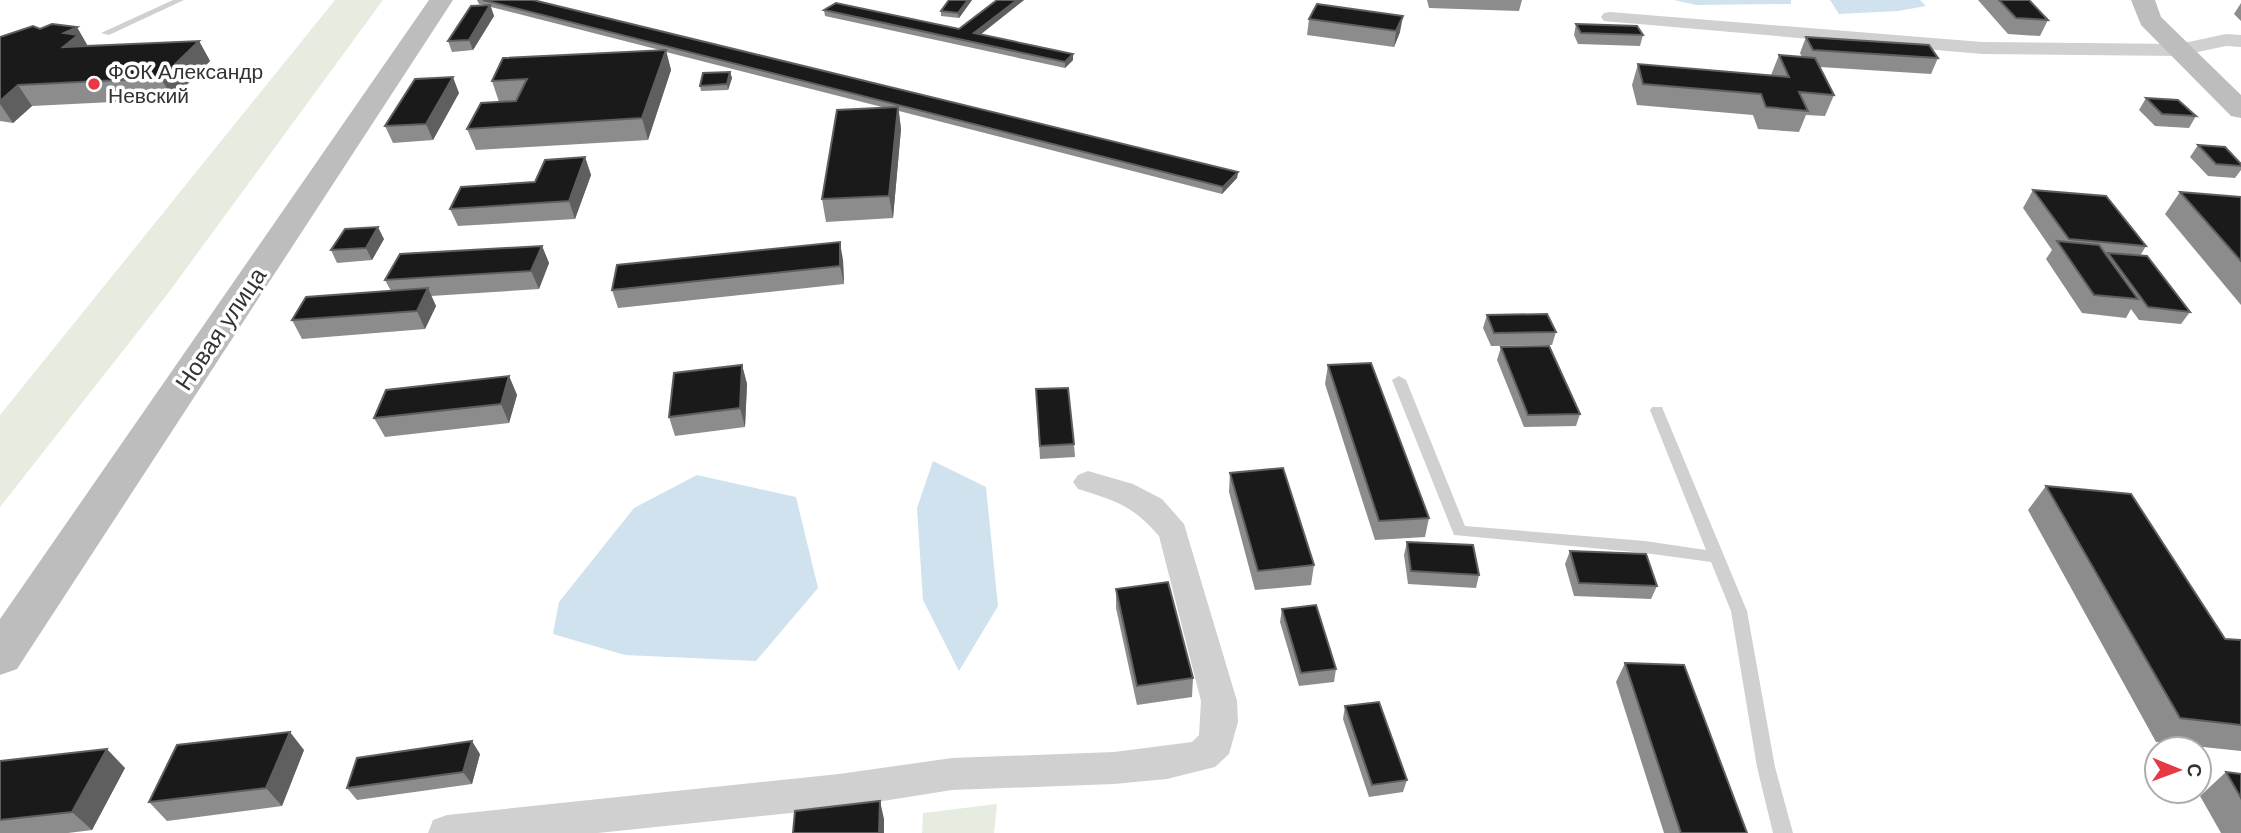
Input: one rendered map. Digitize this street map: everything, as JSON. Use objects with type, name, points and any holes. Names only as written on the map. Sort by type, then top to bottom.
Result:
[{"type":"street","name":"Новая улица","points":[[0,656],[441,0]]},
{"type":"street","points":[[2138,8],[2241,110]]},
{"type":"street","points":[[1610,17],[1982,48],[2179,50],[2226,40],[2241,41]]},
{"type":"street","points":[[447,833],[839,791],[952,775],[1114,768],[1202,756],[1216,743],[1220,722],[1219,701],[1173,532],[1151,507],[1122,492],[1088,482]]},
{"type":"lane","points":[[106,33],[180,0]]},
{"type":"lane","points":[[1399,380],[1459,531],[1645,547],[1717,557]]},
{"type":"lane","points":[[1657,410],[1739,611],[1766,767],[1783,833]]},
{"type":"shaded area","points":[[335,0],[383,0],[166,296],[0,507],[0,415]]},
{"type":"shaded area","points":[[997,804],[994,833],[922,833],[923,813]]},
{"type":"water","points":[[1674,0],[1791,0],[1791,4],[1696,5]]},
{"type":"water","points":[[1830,0],[1920,0],[1926,6],[1898,11],[1839,14]]},
{"type":"water","points":[[933,461],[986,487],[998,606],[959,671],[923,600],[917,508]]},
{"type":"water","points":[[697,475],[796,497],[818,588],[756,661],[625,655],[553,634],[559,602],[634,508]]},
{"type":"building","points":[[483,0],[533,0],[1238,172],[1223,187]]},
{"type":"building","points":[[949,0],[968,0],[958,13],[941,11]]},
{"type":"building","points":[[997,0],[1017,0],[974,33],[1073,54],[1065,62],[824,10],[836,3],[959,29]]},
{"type":"building","points":[[1999,0],[2029,0],[2048,20],[2016,18]]},
{"type":"building","points":[[1317,4],[1403,16],[1396,31],[1309,19]]},
{"type":"building","points":[[490,5],[469,40],[448,41],[471,6]]},
{"type":"building","points":[[52,24],[77,27],[64,33],[78,35],[63,47],[199,41],[161,78],[18,85],[0,101],[0,37],[33,26],[40,29]]},
{"type":"building","points":[[1576,24],[1637,26],[1643,35],[1581,33]]},
{"type":"building","points":[[1806,37],[1929,45],[1938,58],[1813,50]]},
{"type":"building","points":[[666,50],[642,118],[467,129],[481,103],[516,101],[527,79],[492,81],[503,58]]},
{"type":"building","points":[[1779,55],[1815,58],[1834,95],[1799,92],[1808,111],[1766,107],[1761,94],[1643,84],[1638,64],[1789,77]]},
{"type":"building","points":[[730,72],[727,84],[700,86],[703,73]]},
{"type":"building","points":[[453,77],[426,124],[385,126],[415,79]]},
{"type":"building","points":[[2146,98],[2178,100],[2196,116],[2162,114]]},
{"type":"building","points":[[898,107],[889,196],[822,199],[837,110]]},
{"type":"building","points":[[2198,145],[2225,147],[2241,166],[2216,164]]},
{"type":"building","points":[[585,157],[569,201],[450,209],[461,187],[535,182],[545,160]]},
{"type":"building","points":[[2033,190],[2106,196],[2146,246],[2069,239]]},
{"type":"building","points":[[2180,192],[2241,197],[2241,261]]},
{"type":"building","points":[[378,227],[366,248],[331,250],[345,229]]},
{"type":"building","points":[[2057,241],[2099,245],[2138,299],[2094,295]]},
{"type":"building","points":[[840,242],[840,266],[612,290],[617,265]]},
{"type":"building","points":[[542,246],[531,271],[385,280],[400,254]]},
{"type":"building","points":[[2108,253],[2147,256],[2190,312],[2148,307]]},
{"type":"building","points":[[428,288],[417,311],[292,320],[306,297]]},
{"type":"building","points":[[1547,314],[1556,332],[1494,333],[1487,315]]},
{"type":"building","points":[[1549,346],[1580,414],[1528,415],[1501,347]]},
{"type":"building","points":[[1371,363],[1429,518],[1379,521],[1328,365]]},
{"type":"building","points":[[742,365],[740,408],[669,417],[674,373]]},
{"type":"building","points":[[509,376],[501,404],[374,418],[386,390]]},
{"type":"building","points":[[1068,388],[1074,444],[1040,446],[1036,389]]},
{"type":"building","points":[[1283,468],[1314,565],[1258,571],[1230,473]]},
{"type":"building","points":[[2046,486],[2131,494],[2225,639],[2241,640],[2241,725],[2180,718]]},
{"type":"building","points":[[1407,542],[1473,545],[1479,575],[1411,571]]},
{"type":"building","points":[[1570,551],[1646,554],[1657,586],[1579,583]]},
{"type":"building","points":[[1168,582],[1193,678],[1137,686],[1116,589]]},
{"type":"building","points":[[1316,605],[1336,669],[1301,673],[1282,609]]},
{"type":"building","points":[[1625,663],[1684,665],[1747,833],[1681,833]]},
{"type":"building","points":[[1379,702],[1407,780],[1372,785],[1345,706]]},
{"type":"building","points":[[290,732],[266,788],[149,802],[177,745]]},
{"type":"building","points":[[472,741],[463,772],[347,788],[357,758]]},
{"type":"building","points":[[107,749],[72,812],[0,820],[0,761]]},
{"type":"building","points":[[2226,772],[2241,774],[2241,798]]},
{"type":"building","points":[[880,801],[879,833],[793,833],[795,811]]},
{"type":"place","name":"ФОК Александр Невский","points":[[94,84]]}]
